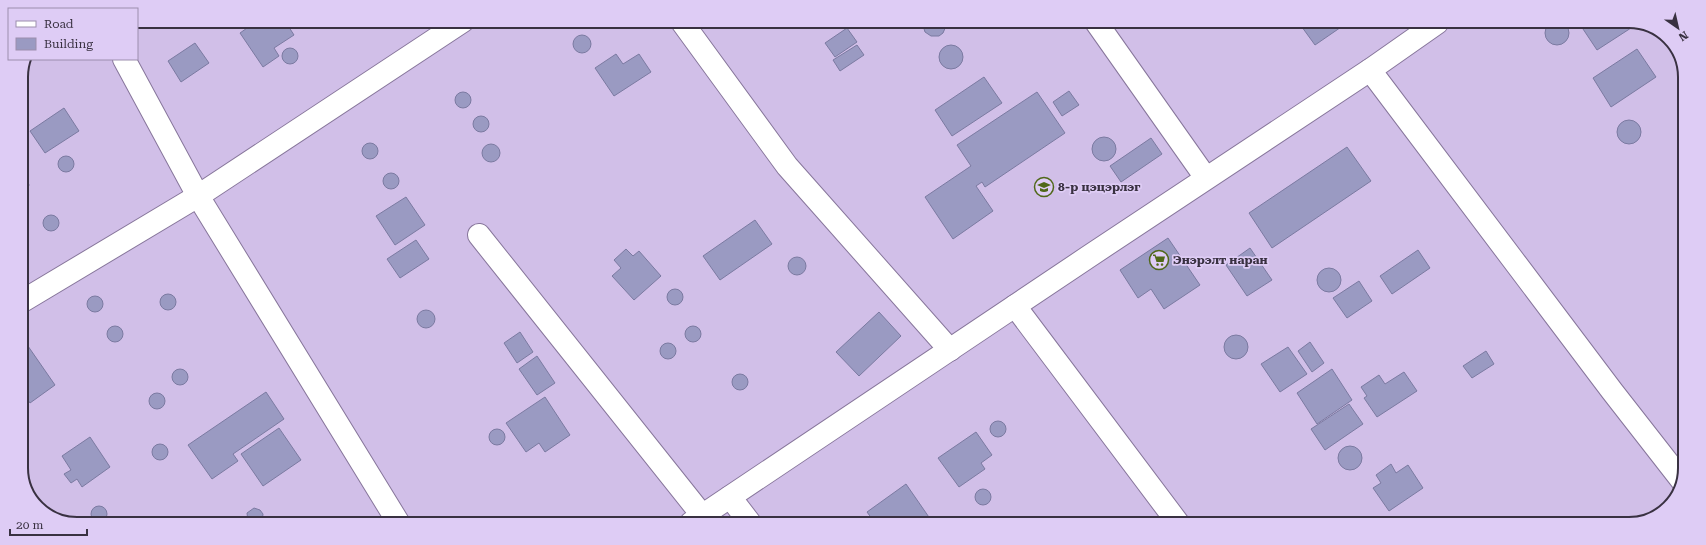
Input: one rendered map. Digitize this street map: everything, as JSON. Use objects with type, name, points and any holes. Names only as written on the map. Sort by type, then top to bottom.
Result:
[{"type":"street","points":[[28,298],[198,196],[453,28]]},
{"type":"street","points":[[686,28],[787,166],[950,350]]},
{"type":"street","points":[[1100,28],[1206,178]]},
{"type":"street","points":[[700,517],[1370,70],[1430,28]]},
{"type":"street","points":[[125,60],[198,196],[395,517]]},
{"type":"street","points":[[1370,70],[1612,391],[1678,475]]},
{"type":"street","points":[[479,235],[695,517]]},
{"type":"street","points":[[1015,306],[1173,517]]},
{"type":"street","points":[[730,497],[745,517]]},
{"type":"building","points":[[247,28],[290,28],[294,35],[274,48],[279,56],[263,67],[240,33]]},
{"type":"building","points":[[847,28],[857,42],[835,57],[825,43]]},
{"type":"building","points":[[924,28],[945,28],[943,33],[939,36],[931,36],[925,32]]},
{"type":"building","points":[[1303,28],[1340,28],[1315,45]]},
{"type":"building","points":[[1546,28],[1568,28],[1568,38],[1562,44],[1552,44],[1546,38]]},
{"type":"building","points":[[1582,28],[1631,28],[1597,50]]},
{"type":"building","points":[[582,35],[588,38],[591,44],[588,50],[582,53],[576,50],[573,44],[576,38]]},
{"type":"building","points":[[195,43],[209,63],[181,82],[168,61]]},
{"type":"building","points":[[857,45],[864,55],[840,71],[833,60]]},
{"type":"building","points":[[951,45],[960,48],[963,57],[960,66],[951,69],[942,66],[939,57],[942,48]]},
{"type":"building","points":[[287,48],[293,48],[298,53],[296,62],[293,64],[287,64],[282,59],[282,53]]},
{"type":"building","points":[[1637,49],[1656,77],[1611,107],[1593,78]]},
{"type":"building","points":[[616,54],[623,64],[639,54],[651,72],[614,96],[595,68]]},
{"type":"building","points":[[984,77],[1002,103],[952,136],[935,110]]},
{"type":"building","points":[[1069,91],[1079,105],[1062,116],[1053,102]]},
{"type":"building","points":[[460,92],[466,92],[471,97],[469,106],[466,108],[460,108],[455,103],[455,97]]},
{"type":"building","points":[[1037,92],[1065,133],[985,187],[982,182],[976,186],[993,211],[953,239],[925,197],[971,166],[957,145]]},
{"type":"building","points":[[64,108],[79,131],[45,153],[30,131]]},
{"type":"building","points":[[478,116],[484,116],[489,121],[487,130],[484,132],[478,132],[473,127],[473,121]]},
{"type":"building","points":[[1629,120],[1638,123],[1641,132],[1638,141],[1629,144],[1620,141],[1617,132],[1620,123]]},
{"type":"building","points":[[1104,137],[1113,140],[1116,149],[1113,158],[1104,161],[1095,158],[1092,149],[1095,140]]},
{"type":"building","points":[[1151,138],[1162,154],[1121,182],[1110,166]]},
{"type":"building","points":[[367,143],[373,143],[378,148],[376,157],[373,159],[367,159],[362,154],[362,148]]},
{"type":"building","points":[[491,144],[497,147],[500,153],[497,159],[491,162],[485,159],[482,153],[485,147]]},
{"type":"building","points":[[1347,147],[1371,181],[1272,248],[1249,213]]},
{"type":"building","points":[[63,156],[69,156],[74,161],[72,170],[69,172],[63,172],[58,167],[58,161]]},
{"type":"building","points":[[388,173],[394,173],[399,178],[397,187],[394,189],[388,189],[383,184],[383,178]]},
{"type":"building","points":[[406,197],[425,225],[395,245],[376,216]]},
{"type":"building","points":[[48,215],[54,215],[59,220],[57,229],[54,231],[48,231],[43,226],[43,220]]},
{"type":"building","points":[[755,220],[772,244],[720,280],[703,256]]},
{"type":"building","points":[[1168,238],[1200,285],[1164,309],[1151,289],[1138,298],[1120,270]]},
{"type":"building","points":[[416,240],[429,259],[400,278],[387,259]]},
{"type":"building","points":[[1250,248],[1272,280],[1247,296],[1226,265]]},
{"type":"building","points":[[626,249],[633,256],[639,251],[661,276],[634,300],[612,276],[621,268],[614,260]]},
{"type":"building","points":[[1418,250],[1430,268],[1392,294],[1380,276]]},
{"type":"building","points":[[797,257],[803,260],[806,266],[803,272],[797,275],[791,272],[788,266],[791,260]]},
{"type":"building","points":[[1329,268],[1338,271],[1341,280],[1338,289],[1329,292],[1320,289],[1317,280],[1320,271]]},
{"type":"building","points":[[1359,281],[1372,301],[1347,318],[1333,298]]},
{"type":"building","points":[[672,289],[678,289],[683,294],[681,303],[678,305],[672,305],[667,300],[667,294]]},
{"type":"building","points":[[165,294],[171,294],[176,299],[174,308],[171,310],[165,310],[160,305],[160,299]]},
{"type":"building","points":[[92,296],[98,296],[103,301],[101,310],[98,312],[92,312],[87,307],[87,301]]},
{"type":"building","points":[[426,310],[432,313],[435,319],[432,325],[426,328],[420,325],[417,319],[420,313]]},
{"type":"building","points":[[879,312],[901,336],[859,376],[836,352]]},
{"type":"building","points":[[112,326],[118,326],[123,331],[121,340],[118,342],[112,342],[107,337],[107,331]]},
{"type":"building","points":[[690,326],[696,326],[701,331],[699,340],[696,342],[690,342],[685,337],[685,331]]},
{"type":"building","points":[[520,332],[533,352],[517,363],[504,343]]},
{"type":"building","points":[[1236,335],[1245,338],[1248,347],[1245,356],[1236,359],[1227,356],[1224,347],[1227,338]]},
{"type":"building","points":[[1310,342],[1324,363],[1312,372],[1298,351]]},
{"type":"building","points":[[665,343],[671,343],[676,348],[674,357],[671,359],[665,359],[660,354],[660,348]]},
{"type":"building","points":[[28,346],[55,385],[30,403],[28,400]]},
{"type":"building","points":[[1288,347],[1307,374],[1280,392],[1261,364]]},
{"type":"building","points":[[1486,351],[1494,364],[1472,378],[1463,366]]},
{"type":"building","points":[[537,356],[555,383],[537,395],[519,369]]},
{"type":"building","points":[[177,369],[183,369],[188,374],[186,383],[183,385],[177,385],[172,380],[172,374]]},
{"type":"building","points":[[1332,369],[1352,400],[1317,424],[1297,393]]},
{"type":"building","points":[[1404,372],[1417,391],[1377,417],[1364,398],[1367,396],[1361,387],[1379,375],[1385,384]]},
{"type":"building","points":[[737,374],[743,374],[748,379],[746,388],[743,390],[737,390],[732,385],[732,379]]},
{"type":"building","points":[[266,392],[284,419],[233,454],[238,461],[212,479],[188,445]]},
{"type":"building","points":[[154,393],[160,393],[165,398],[163,407],[160,409],[154,409],[149,404],[149,398]]},
{"type":"building","points":[[545,397],[570,435],[545,452],[539,443],[526,452],[506,423]]},
{"type":"building","points":[[1349,404],[1363,424],[1325,450],[1311,429]]},
{"type":"building","points":[[995,421],[1001,421],[1006,426],[1004,435],[1001,437],[995,437],[990,432],[990,426]]},
{"type":"building","points":[[279,428],[301,460],[263,486],[241,454]]},
{"type":"building","points":[[494,429],[500,429],[505,434],[503,443],[500,445],[494,445],[489,440],[489,434]]},
{"type":"building","points":[[976,432],[992,455],[981,463],[985,469],[959,487],[938,458]]},
{"type":"building","points":[[90,437],[110,467],[82,487],[77,479],[71,483],[64,474],[71,470],[62,456]]},
{"type":"building","points":[[157,444],[163,444],[168,449],[166,458],[163,460],[157,460],[152,455],[152,449]]},
{"type":"building","points":[[1350,446],[1359,449],[1362,458],[1359,467],[1350,470],[1341,467],[1338,458],[1341,449]]},
{"type":"building","points":[[1391,464],[1396,473],[1408,465],[1423,488],[1389,511],[1373,488],[1381,483],[1376,475]]},
{"type":"building","points":[[906,484],[929,517],[871,517],[867,512]]},
{"type":"building","points":[[980,489],[986,489],[991,494],[989,503],[986,505],[980,505],[975,500],[975,494]]},
{"type":"building","points":[[96,506],[102,506],[107,511],[107,517],[91,517],[91,511]]},
{"type":"building","points":[[254,508],[260,510],[263,514],[263,517],[247,517],[247,513]]},
{"type":"place","name":"8-р цэцэрлэг","points":[[1044,187]]},
{"type":"place","name":"Энэрэлт наран","points":[[1159,260]]}]
